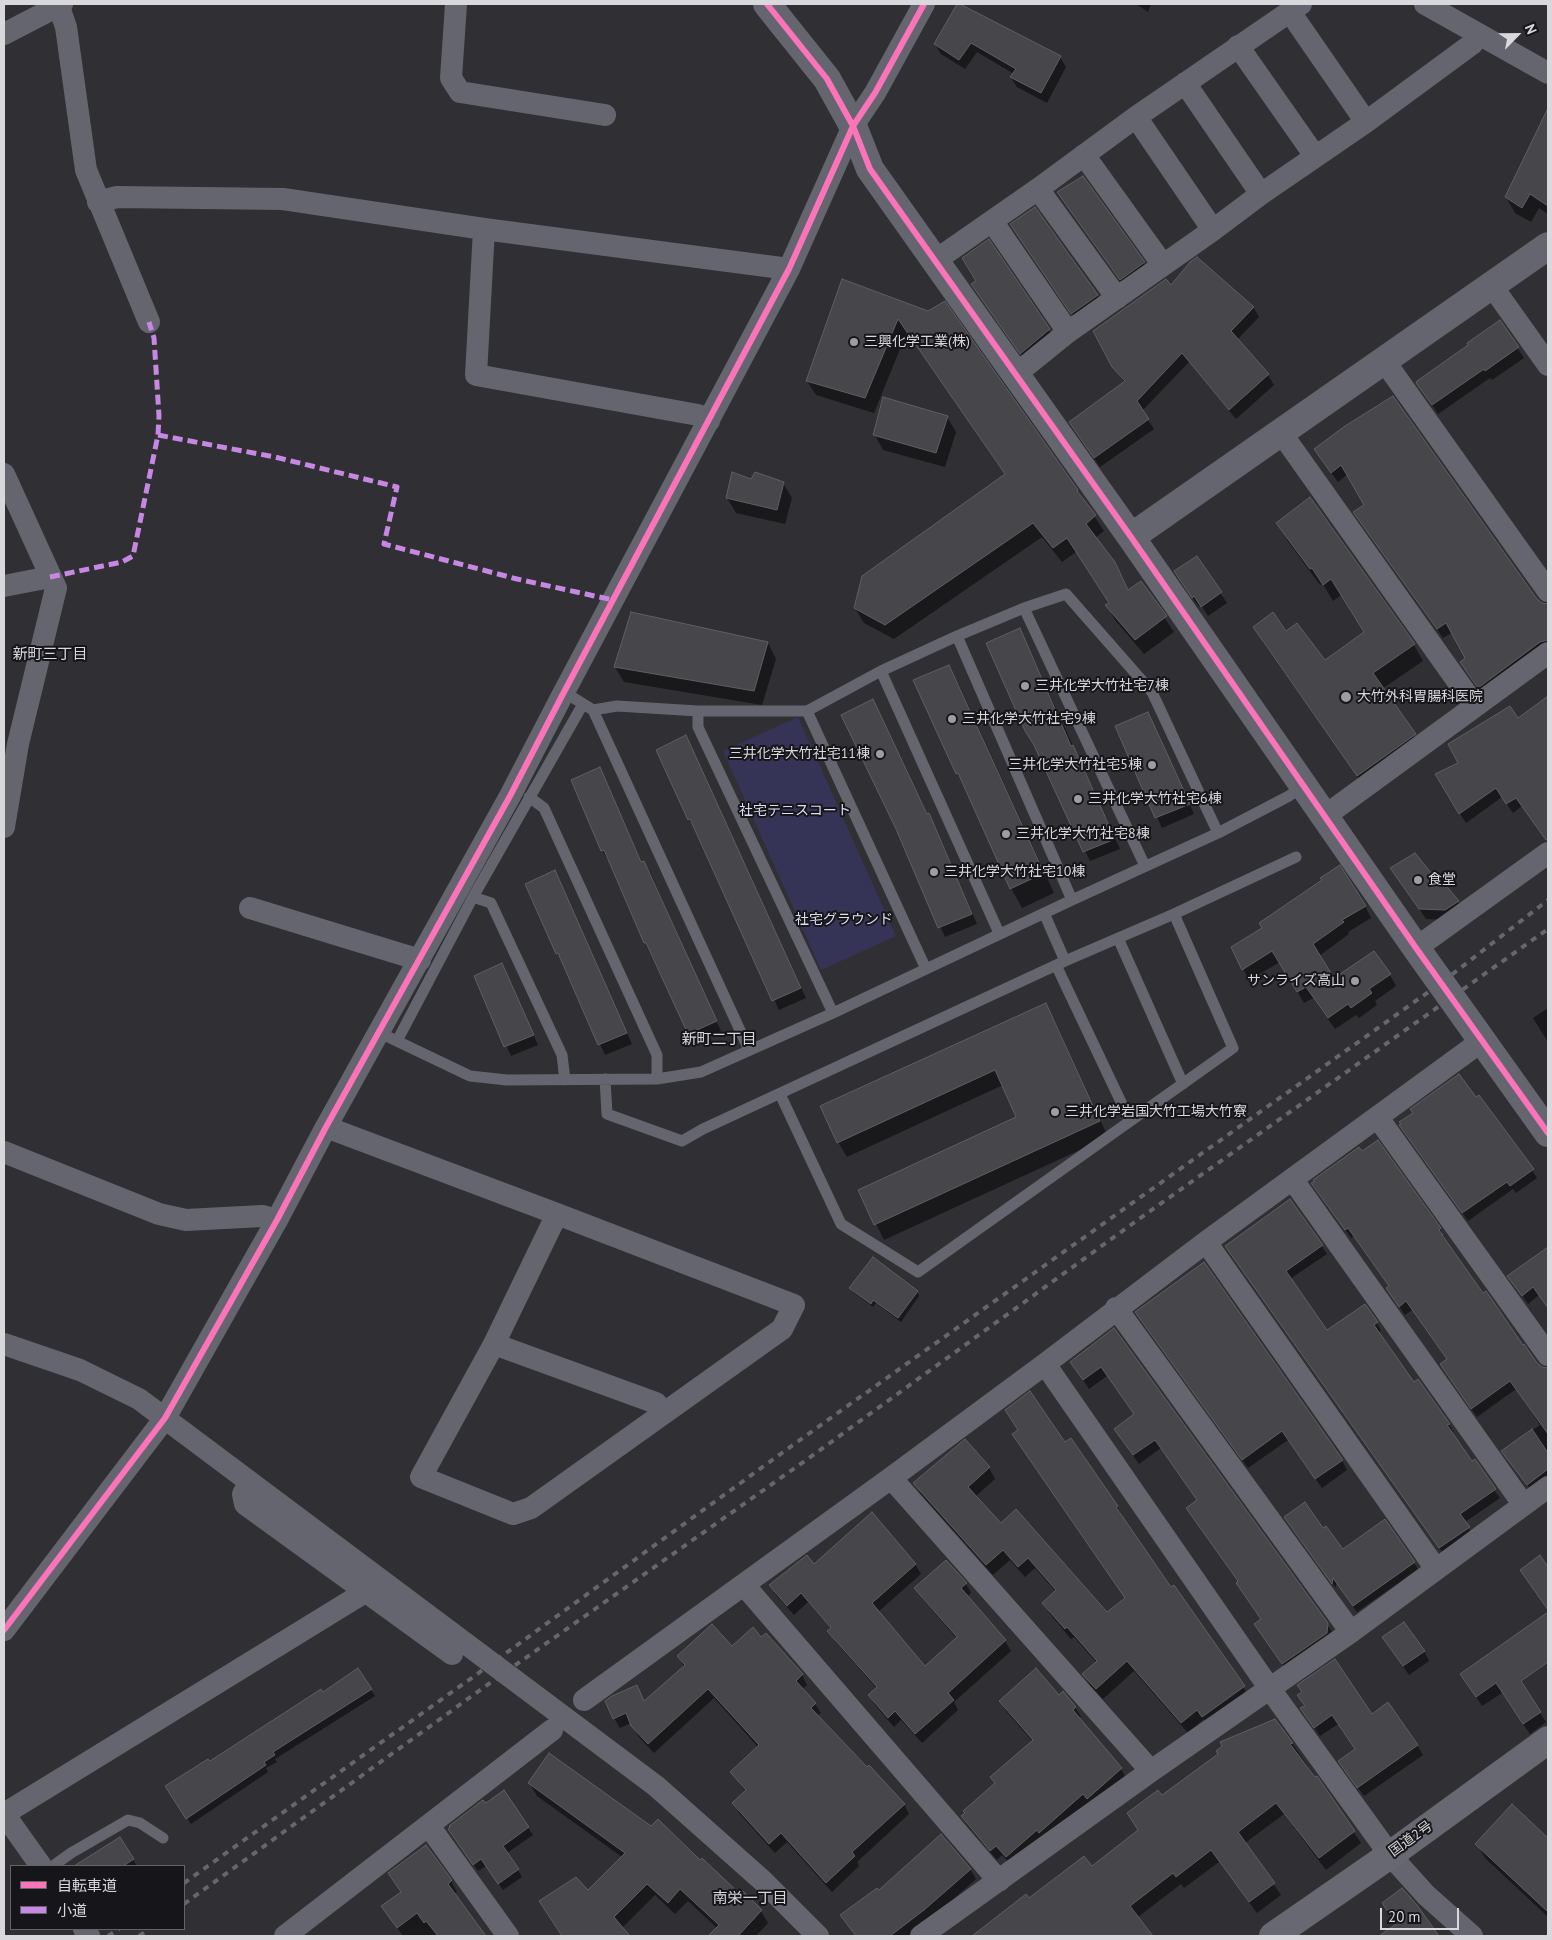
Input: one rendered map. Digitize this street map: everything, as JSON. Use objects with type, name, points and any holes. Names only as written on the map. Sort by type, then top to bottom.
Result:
[{"type":"highway","name":"国道2号","points":[[1272,1936],[1390,1855],[1548,1740]]},
{"type":"street","points":[[4,34],[59,4],[66,27],[86,170],[149,322]]},
{"type":"street","points":[[456,4],[451,78],[460,92],[605,115]]},
{"type":"street","points":[[767,4],[827,79],[853,126],[870,169],[1131,538],[1416,948],[1548,1132]]},
{"type":"street","points":[[4,1630],[165,1418],[277,1220],[326,1127],[388,1037],[420,960],[510,796],[789,269],[853,126],[875,92],[924,4]]},
{"type":"street","points":[[1426,4],[1548,73]]},
{"type":"street","points":[[936,260],[1038,189],[1136,117],[1295,8],[1366,122]]},
{"type":"street","points":[[1016,374],[1068,332],[1261,194],[1366,122],[1472,44],[1478,34]]},
{"type":"street","points":[[1238,46],[1315,156]]},
{"type":"street","points":[[1185,83],[1261,194]]},
{"type":"street","points":[[1136,117],[1213,230]]},
{"type":"street","points":[[1084,155],[1162,265]]},
{"type":"street","points":[[1038,189],[1117,298]]},
{"type":"street","points":[[98,202],[117,197],[283,199],[484,229],[789,269]]},
{"type":"street","points":[[992,221],[1068,332]]},
{"type":"street","points":[[484,229],[476,375],[698,415],[709,421]]},
{"type":"street","points":[[1131,538],[1385,362],[1548,246]]},
{"type":"street","points":[[1492,286],[1548,365]]},
{"type":"street","points":[[1385,362],[1548,591]]},
{"type":"street","points":[[1282,434],[1475,706]]},
{"type":"street","points":[[4,474],[56,588],[18,744],[4,827]]},
{"type":"street","points":[[4,586],[50,577]]},
{"type":"street","points":[[1325,816],[1548,653]]},
{"type":"street","points":[[1416,948],[1548,853]]},
{"type":"street","points":[[250,908],[420,960]]},
{"type":"street","points":[[584,1700],[891,1478],[1045,1364],[1116,1308],[1483,1040]]},
{"type":"street","points":[[1378,1118],[1548,1355]]},
{"type":"street","points":[[326,1127],[557,1214],[794,1305],[782,1329],[531,1508],[513,1514],[421,1477],[494,1344],[557,1214]]},
{"type":"street","points":[[4,1152],[159,1214],[186,1220],[262,1216],[277,1220]]},
{"type":"street","points":[[1293,1180],[1523,1504]]},
{"type":"street","points":[[1206,1242],[1436,1569]]},
{"type":"street","points":[[1116,1308],[1351,1632]]},
{"type":"street","points":[[4,1344],[80,1370],[139,1399],[656,1786],[763,1881],[818,1936]]},
{"type":"street","points":[[494,1344],[656,1403],[662,1413]]},
{"type":"street","points":[[1045,1364],[1270,1689],[1390,1855],[1426,1895],[1472,1936]]},
{"type":"street","points":[[891,1478],[1151,1771]]},
{"type":"street","points":[[250,1482],[243,1494],[246,1504],[452,1654]]},
{"type":"street","points":[[921,1936],[1151,1771],[1351,1632],[1548,1486]]},
{"type":"street","points":[[744,1585],[1000,1880]]},
{"type":"street","points":[[40,1865],[4,1814],[358,1597],[363,1590]]},
{"type":"street","points":[[285,1936],[552,1730]]},
{"type":"street","points":[[429,1826],[508,1936]]},
{"type":"lane","points":[[593,710],[617,706],[698,711],[807,711],[881,671],[957,636],[1024,608],[1066,594],[1152,692],[1218,833]]},
{"type":"lane","points":[[1024,608],[1145,866]]},
{"type":"lane","points":[[957,636],[1072,900]]},
{"type":"lane","points":[[881,671],[1000,933]]},
{"type":"lane","points":[[564,692],[593,710],[749,1050]]},
{"type":"lane","points":[[583,704],[473,897],[388,1037],[470,1076],[506,1080],[657,1079],[701,1072],[833,1013],[1000,933],[1218,833],[1289,796],[1303,786]]},
{"type":"lane","points":[[698,711],[698,727],[833,1013]]},
{"type":"lane","points":[[807,711],[926,969]]},
{"type":"lane","points":[[529,797],[544,808],[657,1054],[657,1079]]},
{"type":"lane","points":[[605,1079],[607,1114],[682,1142],[703,1129],[1060,963],[1174,914],[1296,857]]},
{"type":"lane","points":[[473,897],[491,903],[562,1055],[565,1080]]},
{"type":"lane","points":[[1044,913],[1060,963],[1130,1121]]},
{"type":"lane","points":[[780,1094],[841,1224],[918,1272],[1233,1048],[1174,914]]},
{"type":"lane","points":[[1118,938],[1183,1084]]},
{"type":"lane","points":[[54,1865],[71,1853],[128,1820],[140,1823],[163,1838]]},
{"type":"green space","name":"社宅テニスコート","points":[[798,717],[896,936],[821,970],[723,751]]},
{"type":"building","points":[[957,4],[1061,56],[1041,93],[1010,77],[1016,69],[971,43],[959,60],[934,44]]},
{"type":"building","points":[[1548,108],[1548,206],[1530,194],[1522,208],[1505,197]]},
{"type":"building","points":[[1083,176],[1145,262],[1120,280],[1057,192]]},
{"type":"building","points":[[1035,207],[1098,295],[1071,314],[1010,224]]},
{"type":"building","points":[[989,239],[1050,329],[1020,354],[971,284],[976,281],[962,258]]},
{"type":"building","points":[[1197,257],[1254,307],[1231,331],[1269,374],[1229,410],[1182,353],[1137,401],[1149,419],[1094,458],[1069,422],[1125,381],[1112,367],[1093,331],[1166,279],[1171,285],[1190,262]]},
{"type":"building","points":[[842,279],[928,311],[945,301],[1077,491],[1096,515],[1086,524],[1115,562],[1128,590],[1141,581],[1167,616],[1135,640],[1105,605],[1109,603],[1067,538],[1053,548],[1033,523],[885,625],[854,608],[862,576],[1005,474],[898,319],[865,398],[806,381]]},
{"type":"building","points":[[1500,320],[1519,347],[1432,405],[1416,383],[1417,381]]},
{"type":"building","points":[[1393,396],[1537,599],[1542,603],[1548,604],[1548,640],[1540,642],[1478,688],[1460,662],[1465,658],[1446,623],[1437,629],[1353,512],[1364,505],[1341,465],[1331,473],[1314,449],[1345,426]]},
{"type":"building","points":[[883,397],[948,416],[936,453],[873,435]]},
{"type":"building","points":[[732,472],[751,479],[755,472],[784,482],[777,510],[726,498]]},
{"type":"building","points":[[1310,497],[1415,644],[1373,673],[1416,734],[1357,776],[1253,627],[1273,612],[1286,631],[1297,623],[1325,660],[1364,632],[1331,579],[1323,585],[1312,568],[1310,569],[1276,523]]},
{"type":"building","points":[[1197,556],[1222,592],[1201,607],[1194,596],[1192,598],[1174,571]]},
{"type":"building","points":[[631,612],[768,642],[754,691],[614,667]]},
{"type":"building","points":[[1020,628],[1071,746],[1073,745],[1115,839],[1083,852],[1034,745],[1025,731],[986,643]]},
{"type":"building","points":[[949,665],[1044,873],[1010,889],[958,773],[956,774],[913,680]]},
{"type":"building","points":[[1548,696],[1548,840],[1546,840],[1516,798],[1506,804],[1496,788],[1459,814],[1435,774],[1458,763],[1448,744],[1510,706],[1518,718]]},
{"type":"building","points":[[873,699],[927,814],[929,813],[972,914],[938,928],[896,829],[841,715]]},
{"type":"building","name":"三井化学大竹社宅5棟","points":[[1148,712],[1190,804],[1155,818],[1115,726]]},
{"type":"building","points":[[686,735],[801,988],[772,1001],[690,819],[688,820],[656,750]]},
{"type":"building","points":[[600,767],[641,862],[644,861],[717,1021],[688,1034],[646,943],[644,943],[604,850],[601,851],[571,780]]},
{"type":"building","name":"食堂","points":[[1415,853],[1441,885],[1444,883],[1459,901],[1445,910],[1419,909],[1390,868]]},
{"type":"building","points":[[1340,865],[1366,906],[1342,920],[1344,922],[1313,944],[1334,978],[1374,951],[1391,974],[1369,989],[1372,993],[1351,1008],[1348,1004],[1328,1018],[1306,987],[1297,992],[1272,951],[1242,970],[1231,947],[1262,928],[1259,923],[1322,880],[1320,878]]},
{"type":"building","points":[[555,870],[627,1033],[598,1045],[558,953],[556,954],[525,884]]},
{"type":"building","points":[[502,963],[534,1035],[504,1047],[474,976]]},
{"type":"building","name":"三井化学岩国大竹工場大竹寮","points":[[1046,1003],[1100,1121],[874,1225],[858,1190],[1016,1117],[995,1070],[837,1143],[820,1106]]},
{"type":"building","points":[[1459,1074],[1476,1097],[1479,1095],[1534,1169],[1510,1186],[1507,1182],[1462,1213],[1399,1125],[1401,1124],[1399,1122],[1413,1113],[1410,1109]]},
{"type":"building","points":[[1378,1140],[1441,1228],[1439,1230],[1442,1235],[1483,1293],[1486,1291],[1537,1363],[1542,1367],[1548,1368],[1548,1434],[1510,1381],[1471,1409],[1440,1364],[1447,1359],[1406,1301],[1399,1307],[1386,1288],[1389,1286],[1348,1228],[1345,1230],[1311,1183],[1359,1147],[1362,1151]]},
{"type":"building","points":[[1290,1199],[1323,1245],[1286,1271],[1327,1330],[1365,1304],[1378,1322],[1374,1325],[1414,1382],[1418,1379],[1450,1424],[1447,1425],[1472,1461],[1475,1459],[1496,1489],[1460,1514],[1470,1527],[1439,1548],[1225,1246]]},
{"type":"building","points":[[1548,1247],[1548,1308],[1533,1287],[1522,1296],[1507,1276]]},
{"type":"building","points":[[873,1257],[918,1291],[898,1318],[873,1300],[871,1304],[849,1288]]},
{"type":"building","points":[[1204,1262],[1343,1460],[1315,1479],[1282,1431],[1242,1460],[1135,1312]]},
{"type":"building","points":[[1114,1328],[1328,1623],[1327,1633],[1282,1664],[1254,1624],[1261,1619],[1236,1583],[1238,1581],[1186,1508],[1197,1500],[1155,1440],[1133,1455],[1114,1429],[1134,1414],[1101,1367],[1083,1380],[1070,1362]]},
{"type":"building","points":[[1030,1391],[1065,1442],[1071,1438],[1171,1587],[1174,1585],[1245,1686],[1202,1717],[1197,1710],[1181,1723],[1127,1661],[1096,1689],[1082,1674],[1097,1661],[1067,1627],[1065,1629],[1042,1603],[1056,1590],[1028,1558],[1018,1567],[1003,1550],[986,1565],[913,1483],[965,1439],[990,1467],[968,1487],[1001,1523],[1016,1509],[1107,1612],[1125,1598],[1012,1434],[1018,1430],[1005,1410]]},
{"type":"building","points":[[1532,1429],[1548,1453],[1548,1469],[1527,1485],[1501,1451]]},
{"type":"building","points":[[1305,1502],[1323,1528],[1326,1526],[1343,1549],[1385,1519],[1415,1562],[1353,1606],[1333,1578],[1332,1584],[1284,1517]]},
{"type":"building","points":[[872,1512],[916,1564],[872,1603],[925,1666],[957,1637],[914,1588],[946,1560],[967,1583],[961,1588],[1006,1640],[948,1693],[954,1700],[915,1734],[895,1711],[888,1718],[868,1695],[877,1687],[827,1631],[831,1628],[801,1593],[787,1606],[769,1585],[807,1555],[814,1564]]},
{"type":"building","points":[[1540,1555],[1548,1567],[1548,1610],[1520,1570]]},
{"type":"building","points":[[1548,1612],[1548,1662],[1521,1681],[1541,1712],[1523,1724],[1496,1683],[1476,1697],[1460,1674]]},
{"type":"building","points":[[1404,1622],[1425,1651],[1403,1666],[1382,1637]]},
{"type":"building","points":[[712,1624],[732,1646],[753,1627],[761,1637],[766,1633],[803,1674],[796,1681],[816,1703],[811,1708],[867,1767],[869,1765],[905,1804],[852,1852],[855,1856],[826,1883],[781,1833],[769,1844],[732,1803],[746,1790],[730,1772],[759,1745],[708,1689],[648,1744],[631,1726],[626,1713],[613,1719],[605,1701],[637,1685],[644,1701],[685,1665],[677,1656]]},
{"type":"building","points":[[1335,1659],[1372,1714],[1388,1702],[1418,1745],[1357,1788],[1338,1761],[1355,1749],[1332,1715],[1314,1728],[1300,1708],[1305,1706],[1297,1695],[1302,1692],[1297,1685]]},
{"type":"building","points":[[358,1668],[372,1689],[273,1752],[275,1755],[264,1762],[266,1765],[186,1819],[165,1786],[208,1759],[210,1761],[321,1689],[323,1692]]},
{"type":"building","points":[[1036,1668],[1059,1695],[1063,1691],[1076,1707],[1073,1710],[1122,1768],[1087,1799],[1083,1794],[1039,1833],[1037,1830],[1006,1857],[996,1846],[990,1851],[961,1816],[965,1813],[963,1811],[995,1783],[990,1777],[1033,1740],[999,1701]]},
{"type":"building","points":[[1275,1719],[1293,1743],[1290,1744],[1315,1777],[1317,1776],[1355,1831],[1319,1858],[1276,1803],[1238,1832],[1275,1883],[1249,1902],[1211,1850],[1176,1877],[1173,1873],[1130,1906],[1153,1936],[972,1936],[1026,1894],[1029,1898],[1084,1856],[1092,1866],[1138,1830],[1127,1813],[1158,1790],[1162,1795],[1218,1754],[1216,1751],[1222,1746],[1220,1742]]},
{"type":"building","points":[[549,1753],[651,1826],[658,1819],[700,1860],[702,1858],[739,1893],[742,1890],[762,1910],[738,1936],[708,1936],[719,1925],[680,1889],[668,1903],[647,1884],[614,1917],[630,1936],[562,1936],[539,1901],[576,1877],[588,1890],[625,1853],[528,1783]]},
{"type":"building","points":[[504,1790],[529,1827],[503,1846],[519,1869],[498,1884],[481,1859],[473,1865],[448,1829],[449,1826],[483,1800],[486,1803]]},
{"type":"building","points":[[1512,1804],[1548,1838],[1548,1912],[1475,1844]]},
{"type":"building","points":[[941,1834],[971,1869],[924,1910],[890,1936],[856,1936],[840,1915],[877,1888],[879,1890]]},
{"type":"building","points":[[120,1837],[134,1859],[125,1865],[76,1865]]},
{"type":"building","points":[[426,1845],[452,1880],[448,1884],[486,1936],[438,1936],[426,1921],[424,1923],[417,1913],[397,1928],[381,1906],[401,1892],[388,1873]]},
{"type":"building","points":[[1402,1888],[1417,1905],[1439,1936],[1379,1936],[1396,1924],[1382,1903]]},
{"type":"railway","points":[[185,1882],[473,1677],[797,1442],[1441,983],[1548,900]]},
{"type":"railway","points":[[185,1903],[483,1688],[809,1458],[1139,1219],[1548,929]]},
{"type":"railway","points":[[108,1936],[117,1930]]},
{"type":"railway","points":[[139,1936],[148,1930]]},
{"type":"marked path","points":[[50,577],[122,562],[133,556],[158,435],[159,416],[154,338],[149,322]]},
{"type":"marked path","points":[[158,435],[275,457],[397,487],[384,544],[517,579],[613,600]]},
{"type":"cycle path","points":[[767,4],[827,79],[853,126],[870,169],[1131,537],[1416,948],[1548,1133]]},
{"type":"cycle path","points":[[4,1630],[165,1418],[277,1220],[326,1127],[510,796],[789,269],[853,126],[875,93],[924,4]]},
{"type":"place","name":"三興化学工業(株)","points":[[854,342]]},
{"type":"place","name":"三井化学大竹社宅7棟","points":[[1025,686]]},
{"type":"place","name":"大竹外科胃腸科医院","points":[[1346,697]]},
{"type":"place","name":"三井化学大竹社宅9棟","points":[[952,719]]},
{"type":"place","name":"三井化学大竹社宅11棟","points":[[880,754]]},
{"type":"place","name":"三井化学大竹社宅5棟","points":[[1152,765]]},
{"type":"place","name":"三井化学大竹社宅6棟","points":[[1078,799]]},
{"type":"place","name":"三井化学大竹社宅8棟","points":[[1006,834]]},
{"type":"place","name":"三井化学大竹社宅10棟","points":[[934,872]]},
{"type":"place","name":"食堂","points":[[1418,880]]},
{"type":"place","name":"サンライズ高山","points":[[1355,981]]},
{"type":"place","name":"三井化学岩国大竹工場大竹寮","points":[[1055,1112]]},
{"type":"district","name":"新町三丁目","points":[[50,655]]},
{"type":"district","name":"新町二丁目","points":[[719,1040]]},
{"type":"district","name":"南栄一丁目","points":[[750,1899]]},
{"type":"park label","name":"社宅グラウンド","points":[[844,920]]}]
